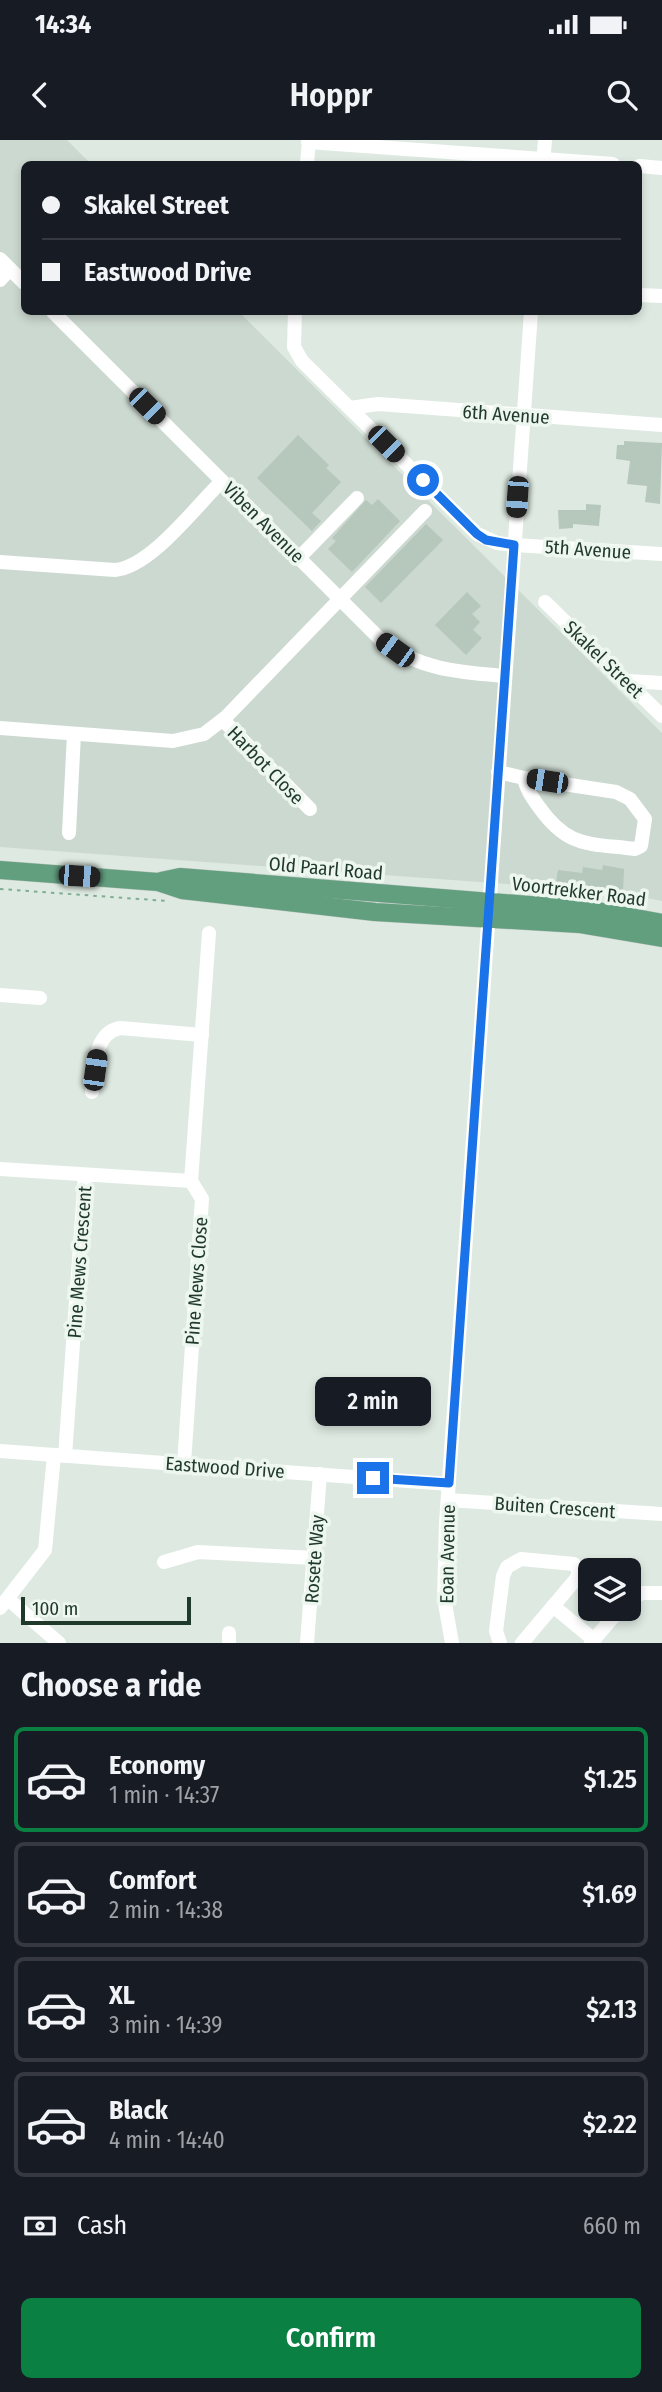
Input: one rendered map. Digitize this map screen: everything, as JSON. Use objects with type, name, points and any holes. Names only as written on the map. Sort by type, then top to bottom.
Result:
[{"type":"main road","name":"Old Paarl Road","points":[[0,870],[158,881],[182,890],[375,912],[489,911]]},
{"type":"main road","name":"Voortrekker Road","points":[[489,911],[592,910],[662,923]]},
{"type":"main road","name":"Voortrekker Road","points":[[489,911],[662,938]]},
{"type":"street","points":[[543,161],[545,140]]},
{"type":"street","points":[[307,161],[309,141],[532,161]]},
{"type":"street","points":[[642,166],[662,168]]},
{"type":"street","points":[[3,269],[21,281]]},
{"type":"street","points":[[642,295],[662,296]]},
{"type":"street","name":"Viben Avenue","points":[[56,315],[383,642],[408,658],[453,672],[505,676]]},
{"type":"street","points":[[295,315],[295,347],[302,360],[477,534],[486,540],[514,545]]},
{"type":"street","name":"Eoan Avenue","points":[[452,1643],[443,1586],[449,1483],[531,315]]},
{"type":"street","name":"6th Avenue","points":[[350,408],[377,404],[662,425]]},
{"type":"street","points":[[0,562],[115,570],[127,568],[145,558],[222,481]]},
{"type":"street","points":[[299,558],[357,498]]},
{"type":"street","points":[[0,728],[184,740],[204,734],[223,720],[425,511]]},
{"type":"street","name":"5th Avenue","points":[[514,545],[662,554]]},
{"type":"street","name":"Skakel Street","points":[[545,602],[662,716]]},
{"type":"street","points":[[628,681],[662,683]]},
{"type":"street","name":"Harbot Close","points":[[223,720],[310,809]]},
{"type":"street","points":[[68,833],[74,734]]},
{"type":"street","points":[[498,772],[624,795],[646,819],[641,846],[635,849],[577,841],[560,833],[530,796],[524,778]]},
{"type":"street","name":"Pine Mews Close","points":[[184,1464],[202,1199],[191,1181],[209,933]]},
{"type":"street","points":[[0,995],[40,998]]},
{"type":"street","points":[[92,1092],[98,1049],[110,1031],[120,1028],[202,1035]]},
{"type":"street","points":[[0,1169],[85,1175]]},
{"type":"street","name":"Pine Mews Crescent","points":[[4,1604],[45,1550],[60,1455],[85,1175],[191,1181]]},
{"type":"street","name":"Eastwood Drive","points":[[0,1451],[449,1483]]},
{"type":"street","name":"Rosete Way","points":[[307,1643],[320,1474]]},
{"type":"street","name":"Buiten Crescent","points":[[448,1500],[662,1514]]},
{"type":"street","points":[[164,1562],[198,1552],[314,1558]]},
{"type":"street","points":[[500,1643],[496,1631],[503,1576],[516,1560],[568,1563],[577,1566],[578,1576],[522,1643]]},
{"type":"street","points":[[641,1594],[662,1593]]},
{"type":"street","points":[[4,1604],[59,1643]]},
{"type":"street","points":[[554,1606],[593,1642],[610,1621]]},
{"type":"shaded area","points":[[0,140],[67,140],[88,161],[21,161],[21,315],[242,315],[662,733],[662,901],[615,892],[0,847]]},
{"type":"building","points":[[298,435],[329,465],[326,468],[341,482],[312,513],[321,521],[312,531],[257,478]]},
{"type":"building","points":[[624,441],[662,443],[660,504],[645,502],[647,486],[627,484],[630,461],[616,459],[617,445],[624,445]]},
{"type":"building","points":[[378,499],[400,521],[352,572],[328,549],[336,541],[332,538],[366,500],[372,505]]},
{"type":"building","points":[[586,504],[601,505],[599,526],[573,524],[573,528],[559,529],[558,510],[586,510]]},
{"type":"building","points":[[426,524],[443,540],[381,603],[365,587]]},
{"type":"building","points":[[467,592],[481,606],[472,614],[480,622],[473,630],[482,638],[466,655],[435,625]]},
{"type":"building","points":[[603,865],[624,869],[623,891],[556,883],[558,870],[582,873],[583,867],[602,870]]},
{"type":"route","points":[[373,1478],[449,1483],[514,545],[486,540],[477,534],[423,480]]}]
